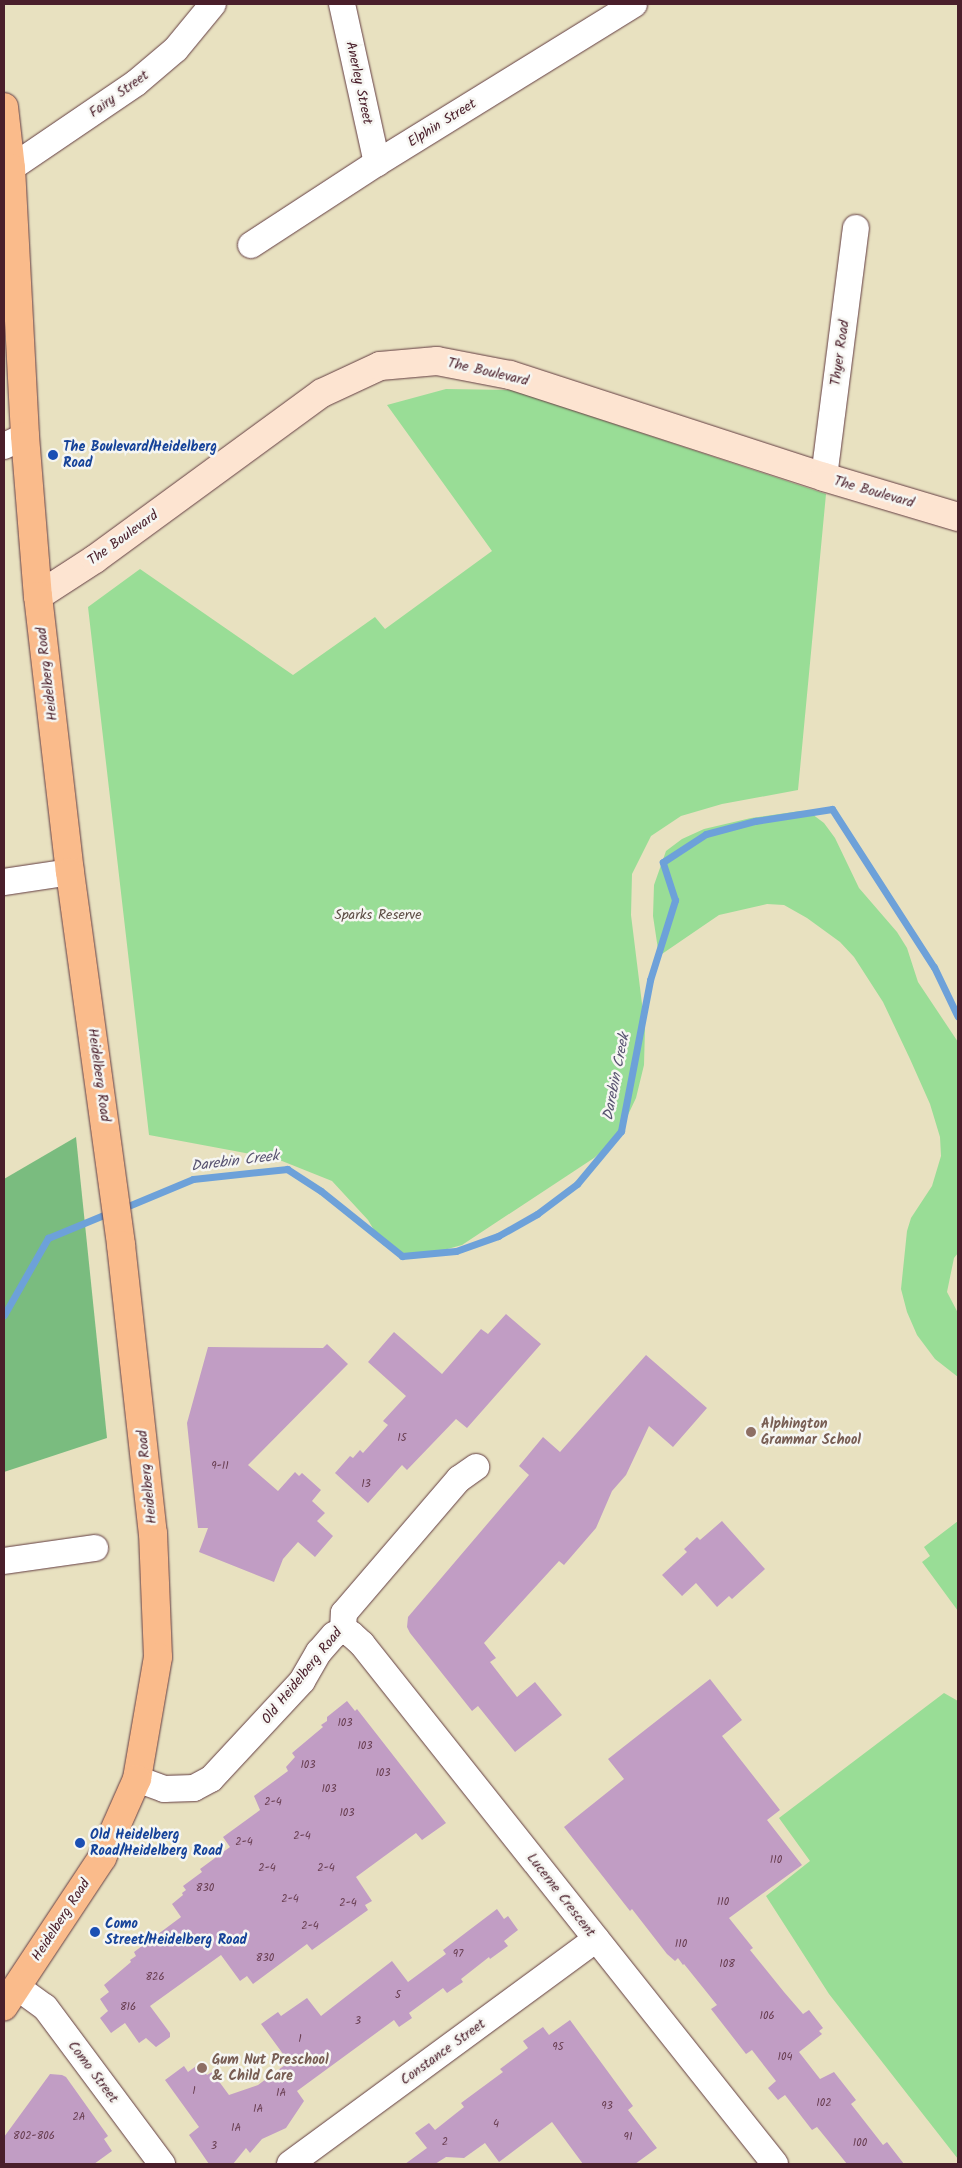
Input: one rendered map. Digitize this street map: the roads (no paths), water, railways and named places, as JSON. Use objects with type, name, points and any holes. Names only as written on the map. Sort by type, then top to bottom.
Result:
[{"type":"main road","name":"Heidelberg Road","points":[[4,108],[11,168],[15,441],[38,596],[70,872],[120,1246],[153,1533],[158,1657],[137,1779],[102,1858],[10,1996]]},
{"type":"street","name":"Fairy Street","points":[[11,168],[136,82],[176,49],[213,4]]},
{"type":"street","name":"Anerley Street","points":[[342,4],[377,163]]},
{"type":"street","name":"Elphin Street","points":[[251,245],[377,163],[634,4]]},
{"type":"street","name":"Thyer Road","points":[[824,477],[856,228]]},
{"type":"street","name":"The Boulevard","points":[[38,596],[96,559],[322,393],[380,366],[437,361],[510,375],[824,477],[958,517]]},
{"type":"street","points":[[4,882],[70,872]]},
{"type":"street","name":"Old Heidelberg Road","points":[[137,1779],[164,1789],[194,1788],[212,1780],[302,1681],[319,1652],[334,1635],[343,1630],[344,1613],[459,1479],[476,1467]]},
{"type":"street","points":[[4,1561],[95,1548]]},
{"type":"street","name":"Lucerne Crescent","points":[[343,1630],[351,1634],[362,1644],[775,2164]]},
{"type":"street","name":"Constance Street","points":[[290,2164],[596,1939]]},
{"type":"street","name":"Como Street","points":[[10,1996],[45,2007],[162,2164]]},
{"type":"waterway","name":"Darebin Creek","points":[[121,1209],[193,1179],[287,1169],[321,1191],[402,1256],[456,1251],[498,1236],[537,1214],[577,1184],[621,1131],[650,980],[675,900],[663,862],[706,834],[755,821],[832,809],[934,967],[958,1017]]},
{"type":"waterway","name":"Darebin Creek","points":[[4,1315],[48,1238],[111,1212]]},
{"type":"place","name":"The Boulevard/Heidelberg Road","points":[[53,455]]},
{"type":"place","name":"Alphington Grammar School","points":[[751,1432]]},
{"type":"place","name":"Old Heidelberg Road/Heidelberg Road","points":[[80,1843]]},
{"type":"place","name":"Como Street/Heidelberg Road","points":[[95,1932]]},
{"type":"place","name":"Gum Nut Preschool & Child Care","points":[[202,2068]]},
{"type":"park label","name":"Sparks Reserve","points":[[378,915]]}]
